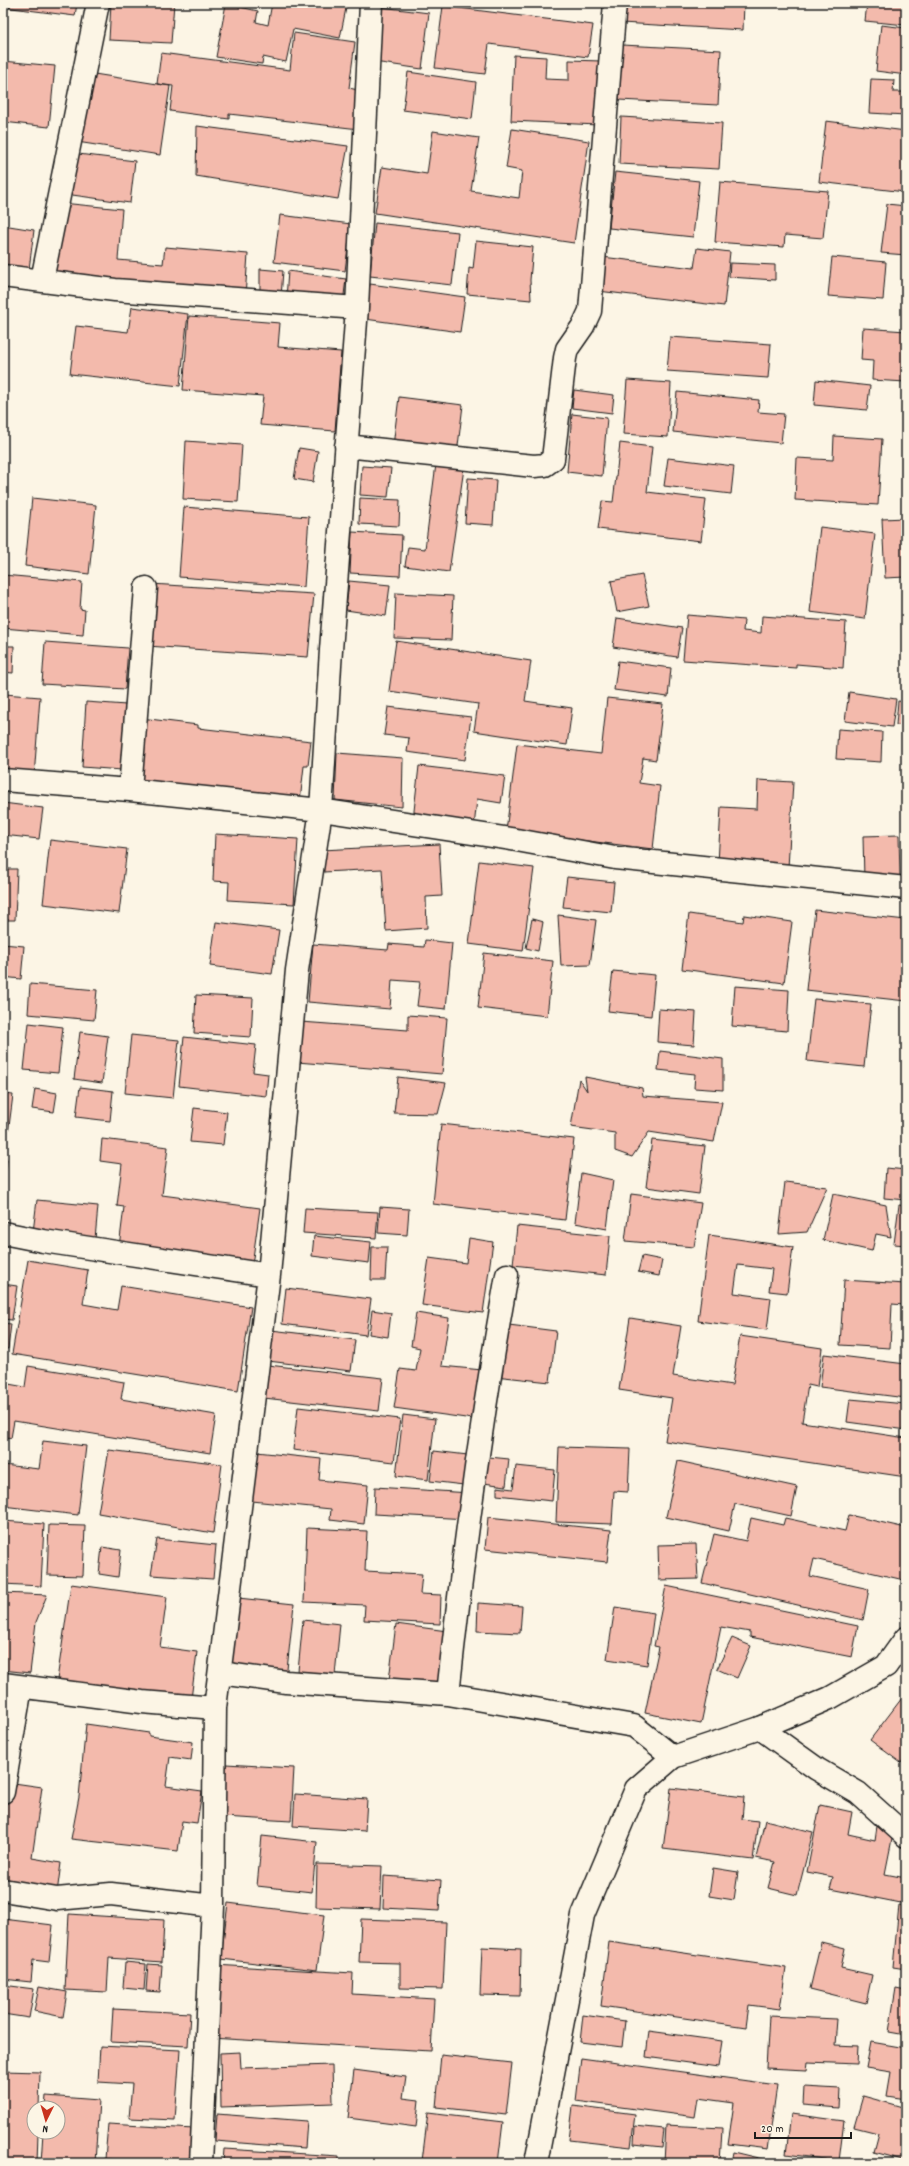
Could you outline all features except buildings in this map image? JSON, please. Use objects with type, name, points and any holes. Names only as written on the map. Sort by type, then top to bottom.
[{"type":"street","points":[[42,280],[98,3]]},
{"type":"street","points":[[201,2163],[213,1906],[215,1708],[269,1275],[297,970],[321,810],[330,650],[357,308],[371,3]]},
{"type":"street","points":[[346,446],[534,466],[545,465],[553,459],[567,349],[583,326],[590,311],[615,3]]},
{"type":"street","points":[[3,276],[115,290],[357,308]]},
{"type":"street","points":[[130,790],[146,588]]},
{"type":"street","points":[[3,780],[130,790],[321,810],[510,839],[615,858],[906,888]]},
{"type":"street","points":[[3,1233],[43,1241],[269,1275]]},
{"type":"street","points":[[448,1694],[459,1587],[481,1429],[507,1275]]},
{"type":"street","points":[[536,2163],[583,1915],[636,1789],[673,1757],[760,1728],[830,1698],[886,1666],[906,1638]]},
{"type":"street","points":[[220,1673],[286,1682],[448,1694],[634,1726],[673,1757]]},
{"type":"street","points":[[3,1792],[12,1685],[142,1702],[215,1708]]},
{"type":"street","points":[[760,1728],[818,1769],[858,1793],[906,1836]]},
{"type":"street","points":[[3,1890],[58,1899],[111,1894],[213,1906]]}]
